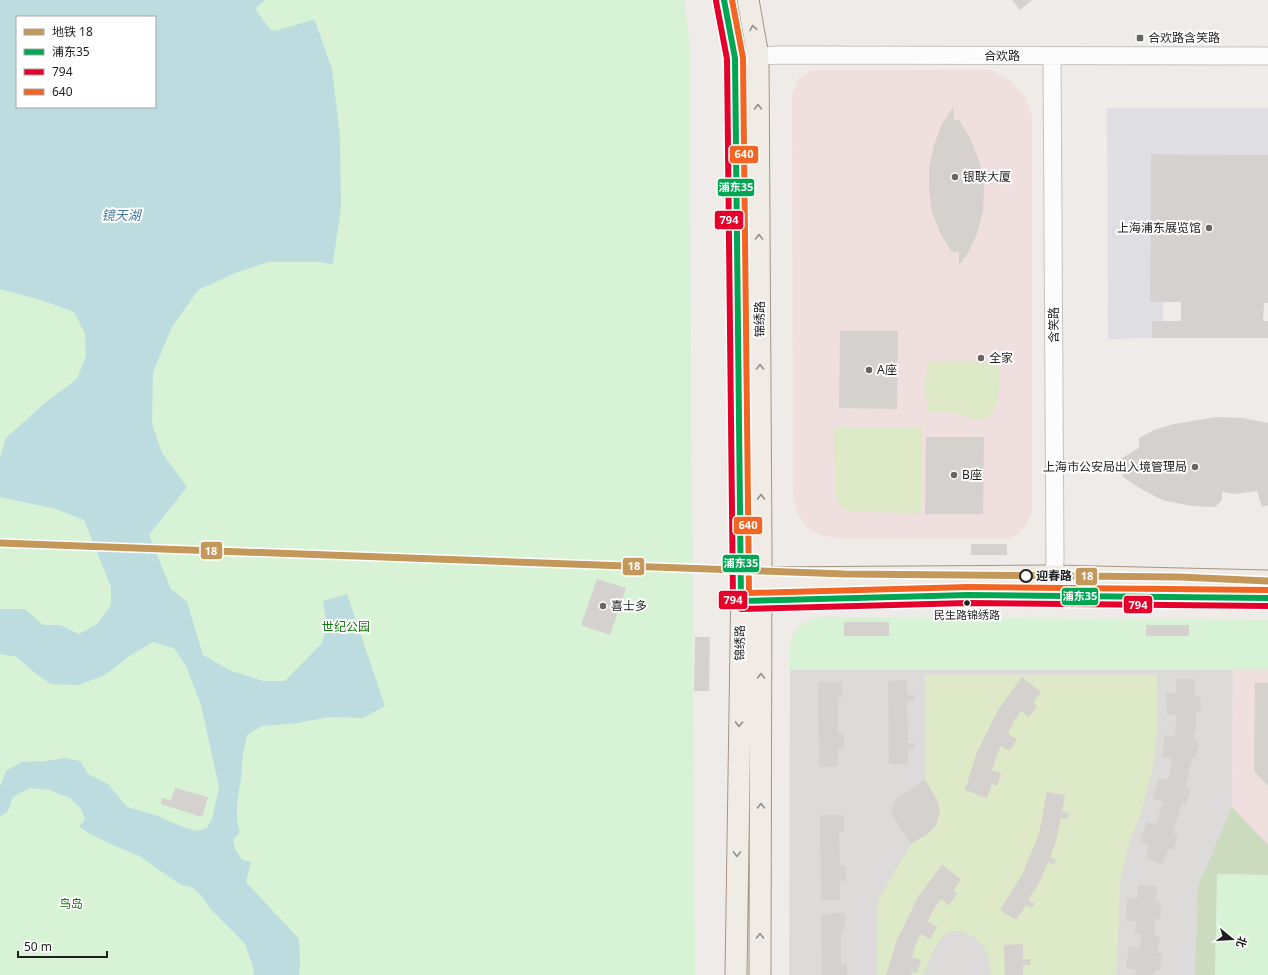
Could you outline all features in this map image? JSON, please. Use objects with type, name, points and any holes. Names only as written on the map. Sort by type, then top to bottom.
[{"type":"main road","name":"锦绣路","points":[[724,0],[736,58],[752,578]]},
{"type":"main road","name":"锦绣路","points":[[736,975],[752,578],[758,56],[748,0]]},
{"type":"main road","points":[[752,578],[1053,586],[1268,598]]},
{"type":"main road","points":[[751,601],[960,595],[1053,586],[1268,581]]},
{"type":"main road","name":"锦绣路","points":[[751,601],[760,975]]},
{"type":"street","name":"合欢路","points":[[736,58],[758,56],[1268,56]]},
{"type":"street","name":"含笑路","points":[[1052,56],[1053,586]]},
{"type":"shaded area","points":[[812,70],[991,70],[1009,80],[1024,95],[1032,117],[1032,512],[1026,525],[1017,535],[1007,539],[835,538],[820,535],[806,527],[797,512],[793,494],[792,95],[798,79]]},
{"type":"shaded area","points":[[1107,108],[1268,108],[1268,155],[1151,154],[1150,302],[1163,302],[1163,321],[1152,321],[1152,338],[1108,339]]},
{"type":"shaded area","points":[[1233,669],[1232,807],[1268,845],[1268,975],[789,975],[790,670]]},
{"type":"shaded area","points":[[1233,669],[1268,670],[1268,845],[1232,807]]},
{"type":"green space","name":"世纪公园","points":[[0,0],[684,0],[689,38],[695,975],[0,975]]},
{"type":"green space","points":[[929,361],[999,362],[998,400],[995,409],[990,416],[982,420],[968,418],[952,412],[930,413],[924,387]]},
{"type":"green space","points":[[834,427],[922,427],[921,513],[853,512],[841,506],[835,494]]},
{"type":"green space","points":[[819,617],[1268,620],[1268,670],[790,670],[792,636],[801,626]]},
{"type":"green space","points":[[925,675],[1157,675],[1158,722],[1153,768],[1142,809],[1128,847],[1120,882],[1116,975],[991,975],[986,951],[978,941],[967,933],[955,931],[943,936],[940,940],[934,949],[923,975],[878,975],[878,901],[911,844],[928,834],[936,825],[940,810],[937,800],[925,780]]},
{"type":"green space","points":[[1232,807],[1268,845],[1268,875],[1217,874],[1215,975],[1195,975],[1198,887]]},
{"type":"green space","points":[[1217,874],[1268,875],[1268,975],[1215,975]]},
{"type":"water","name":"镜天湖","points":[[0,0],[265,0],[256,8],[257,12],[271,30],[275,31],[312,20],[315,21],[332,69],[340,137],[341,207],[333,263],[268,262],[233,274],[198,290],[172,327],[153,372],[152,423],[162,453],[187,487],[149,535],[171,589],[187,602],[203,655],[229,670],[263,681],[285,681],[322,643],[327,625],[323,601],[347,594],[385,706],[363,718],[328,717],[298,723],[262,726],[247,735],[243,754],[237,804],[237,821],[240,832],[233,840],[235,849],[242,860],[251,862],[246,882],[299,939],[299,975],[253,975],[254,969],[245,944],[209,907],[202,896],[192,887],[181,885],[139,856],[92,835],[79,827],[85,819],[81,809],[70,798],[49,790],[30,788],[13,797],[8,811],[0,817],[0,786],[6,771],[21,762],[46,761],[65,758],[80,761],[88,774],[108,784],[127,807],[155,815],[183,827],[197,831],[207,828],[212,819],[219,787],[201,705],[186,666],[174,648],[153,642],[131,655],[105,675],[78,685],[51,684],[35,673],[17,657],[0,654],[0,609],[25,609],[43,625],[60,625],[79,634],[97,624],[111,605],[111,587],[84,520],[56,509],[0,497],[0,458],[6,438],[46,402],[77,379],[86,356],[85,334],[74,312],[44,301],[0,289]]},
{"type":"building","points":[[1012,0],[1032,0],[1020,10]]},
{"type":"building","name":"银联大厦","points":[[953,107],[954,120],[959,120],[969,136],[979,160],[984,187],[983,211],[977,234],[968,253],[959,266],[959,252],[952,252],[941,235],[932,212],[929,188],[929,167],[934,145],[942,124]]},
{"type":"building","name":"上海浦东展览馆","points":[[1151,154],[1268,155],[1268,303],[1264,303],[1263,321],[1268,321],[1268,338],[1152,338],[1152,321],[1181,321],[1181,302],[1150,302]]},
{"type":"building","name":"A座","points":[[840,331],[898,331],[897,409],[839,408]]},
{"type":"building","name":"上海市公安局出入境管理局","points":[[1216,417],[1243,418],[1268,423],[1268,505],[1262,507],[1257,491],[1234,494],[1222,492],[1222,500],[1215,507],[1192,506],[1162,500],[1123,477],[1122,458],[1139,448],[1139,438],[1154,430],[1174,424]]},
{"type":"building","name":"B座","points":[[926,437],[984,437],[983,514],[925,514]]},
{"type":"building","points":[[971,544],[1007,544],[1007,555],[971,555]]},
{"type":"building","name":"喜士多","points":[[597,579],[626,588],[610,635],[581,625]]},
{"type":"building","points":[[844,622],[889,622],[889,636],[844,636]]},
{"type":"building","points":[[1146,625],[1189,625],[1189,636],[1146,636]]},
{"type":"building","points":[[695,637],[710,637],[709,691],[694,691]]},
{"type":"building","points":[[1022,677],[1041,692],[1033,703],[1037,706],[1029,717],[1021,711],[1014,721],[1008,734],[1017,739],[1010,751],[1001,746],[992,770],[1001,773],[997,786],[992,784],[987,798],[965,790],[977,752],[998,710]]},
{"type":"building","points":[[1176,679],[1195,679],[1195,696],[1200,696],[1201,712],[1196,712],[1194,741],[1199,742],[1196,758],[1192,758],[1186,787],[1191,788],[1187,804],[1182,803],[1173,833],[1178,835],[1173,850],[1168,849],[1163,864],[1145,858],[1149,845],[1140,842],[1147,821],[1156,824],[1163,801],[1153,799],[1159,778],[1168,780],[1171,767],[1172,758],[1162,757],[1165,735],[1175,736],[1176,715],[1167,715],[1166,693],[1176,693]]},
{"type":"building","points":[[907,680],[907,695],[914,695],[914,701],[907,701],[908,743],[915,743],[915,749],[908,749],[908,764],[889,764],[888,681]]},
{"type":"building","points":[[818,682],[842,682],[842,698],[838,698],[838,733],[844,733],[844,748],[838,748],[838,766],[819,767]]},
{"type":"building","points":[[1255,683],[1268,683],[1268,786],[1254,771]]},
{"type":"building","points":[[925,780],[937,800],[940,810],[936,825],[928,834],[911,844],[894,818],[892,812],[893,804],[897,798]]},
{"type":"building","points":[[175,788],[208,797],[202,817],[161,804],[162,798],[171,800]]},
{"type":"building","points":[[1047,792],[1065,795],[1062,812],[1069,813],[1068,819],[1061,818],[1056,841],[1050,857],[1056,860],[1054,865],[1048,862],[1038,885],[1028,900],[1035,904],[1031,908],[1026,905],[1016,920],[1000,910],[1022,875],[1039,834]]},
{"type":"building","points":[[820,815],[844,815],[844,831],[839,831],[840,866],[846,866],[846,881],[840,881],[840,900],[821,900]]},
{"type":"building","points":[[942,865],[961,879],[953,891],[957,894],[949,905],[941,899],[934,909],[928,921],[937,927],[930,939],[921,934],[915,946],[912,957],[921,960],[917,973],[912,972],[911,975],[886,975],[897,940],[918,897]]},
{"type":"building","points":[[1138,885],[1157,886],[1156,902],[1161,903],[1160,919],[1155,919],[1155,936],[1160,937],[1157,953],[1162,954],[1160,970],[1155,970],[1154,975],[1135,975],[1136,970],[1126,968],[1129,946],[1139,948],[1142,934],[1135,934],[1136,921],[1126,921],[1127,898],[1137,899]]},
{"type":"building","points":[[845,913],[845,930],[841,930],[841,965],[847,964],[847,975],[822,975],[821,914]]},
{"type":"building","points":[[1023,944],[1023,959],[1030,959],[1030,965],[1023,965],[1023,975],[1005,975],[1004,945]]},
{"type":"metro line","name":"18","points":[[0,543],[845,574],[1180,577],[1268,581]]},
{"type":"transit line","name":"浦东35","points":[[724,0],[735,58],[741,601],[968,595],[1268,598]]},
{"type":"transit line","name":"640","points":[[732,0],[743,58],[749,593],[968,587],[1268,590]]},
{"type":"transit line","name":"794","points":[[716,1],[727,59],[733,601],[735,606],[741,609],[968,603],[1268,606]]},
{"type":"place","name":"合欢路含笑路","points":[[1140,38]]},
{"type":"place","name":"银联大厦","points":[[955,177]]},
{"type":"place","name":"上海浦东展览馆","points":[[1209,228]]},
{"type":"place","name":"全家","points":[[981,358]]},
{"type":"place","name":"A座","points":[[869,370]]},
{"type":"place","name":"上海市公安局出入境管理局","points":[[1195,467]]},
{"type":"place","name":"B座","points":[[954,475]]},
{"type":"place","name":"迎春路","points":[[1026,576]]},
{"type":"place","name":"民生路锦绣路","points":[[967,603]]},
{"type":"place","name":"喜士多","points":[[603,606]]},
{"type":"park label","name":"鸟岛","points":[[71,904]]}]
